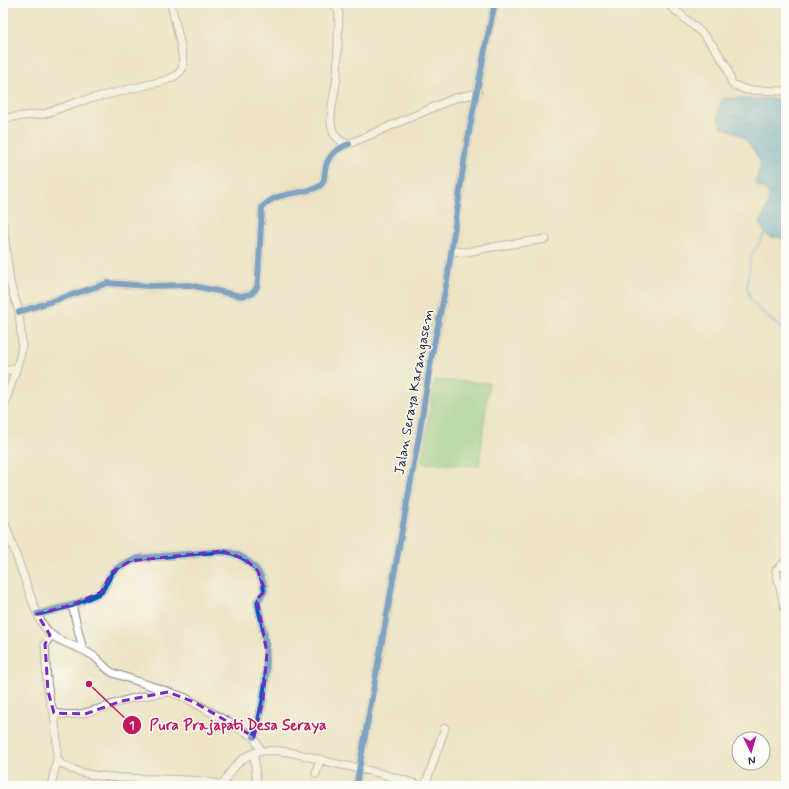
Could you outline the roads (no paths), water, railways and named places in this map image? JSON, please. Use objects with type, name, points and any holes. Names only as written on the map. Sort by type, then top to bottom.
[{"type":"street","points":[[3,118],[44,114],[77,102],[167,80],[176,76],[183,65],[171,3]]},
{"type":"street","points":[[331,3],[337,8],[339,13],[337,78],[330,115],[331,123],[337,138],[342,142],[349,144]]},
{"type":"street","name":"Jalan Seraya Karangasem","points":[[356,786],[451,251],[466,148],[495,3]]},
{"type":"street","points":[[667,3],[702,33],[715,48],[727,67],[732,84],[746,90],[786,91]]},
{"type":"street","points":[[20,312],[108,284],[189,286],[241,296],[252,294],[257,286],[262,208],[265,204],[279,197],[320,186],[324,182],[325,167],[336,150],[450,100],[478,93]]},
{"type":"street","points":[[3,224],[8,276],[20,312],[21,351],[3,408]]},
{"type":"street","points":[[451,251],[467,252],[546,239]]},
{"type":"street","points":[[3,372],[15,369]]},
{"type":"street","points":[[3,518],[7,541],[42,625],[51,636],[83,650],[96,659],[106,669],[194,702],[254,737],[261,751]]},
{"type":"street","points":[[37,614],[72,605],[101,592],[112,572],[121,565],[138,558],[222,551],[232,553],[250,563],[258,571],[265,591],[258,602],[264,625],[267,654],[262,699],[254,737]]},
{"type":"street","points":[[784,562],[776,570],[786,615]]},
{"type":"street","points":[[72,605],[83,650]]},
{"type":"street","points":[[51,636],[45,644],[48,691],[54,713],[57,738],[57,760],[51,786]]},
{"type":"street","points":[[54,713],[65,715],[85,714],[122,701],[168,692]]},
{"type":"street","points":[[425,786],[445,728]]},
{"type":"street","points":[[57,760],[70,775],[89,781],[146,786],[197,781],[223,786],[228,774],[237,764],[261,751],[282,751],[360,768],[405,783],[420,786]]},
{"type":"street","points":[[254,754],[257,786]]},
{"type":"street","points":[[316,774],[320,759]]},
{"type":"water","points":[[723,98],[786,99],[786,240],[776,237],[770,238],[759,224],[768,201],[768,192],[755,184],[761,164],[746,140],[741,136],[721,127],[718,119],[718,112]]},
{"type":"waterway","points":[[766,232],[751,256],[747,286],[750,298],[758,308],[786,333]]},
{"type":"place","name":"Pura Prajapati Desa Seraya","points":[[89,684]]}]
